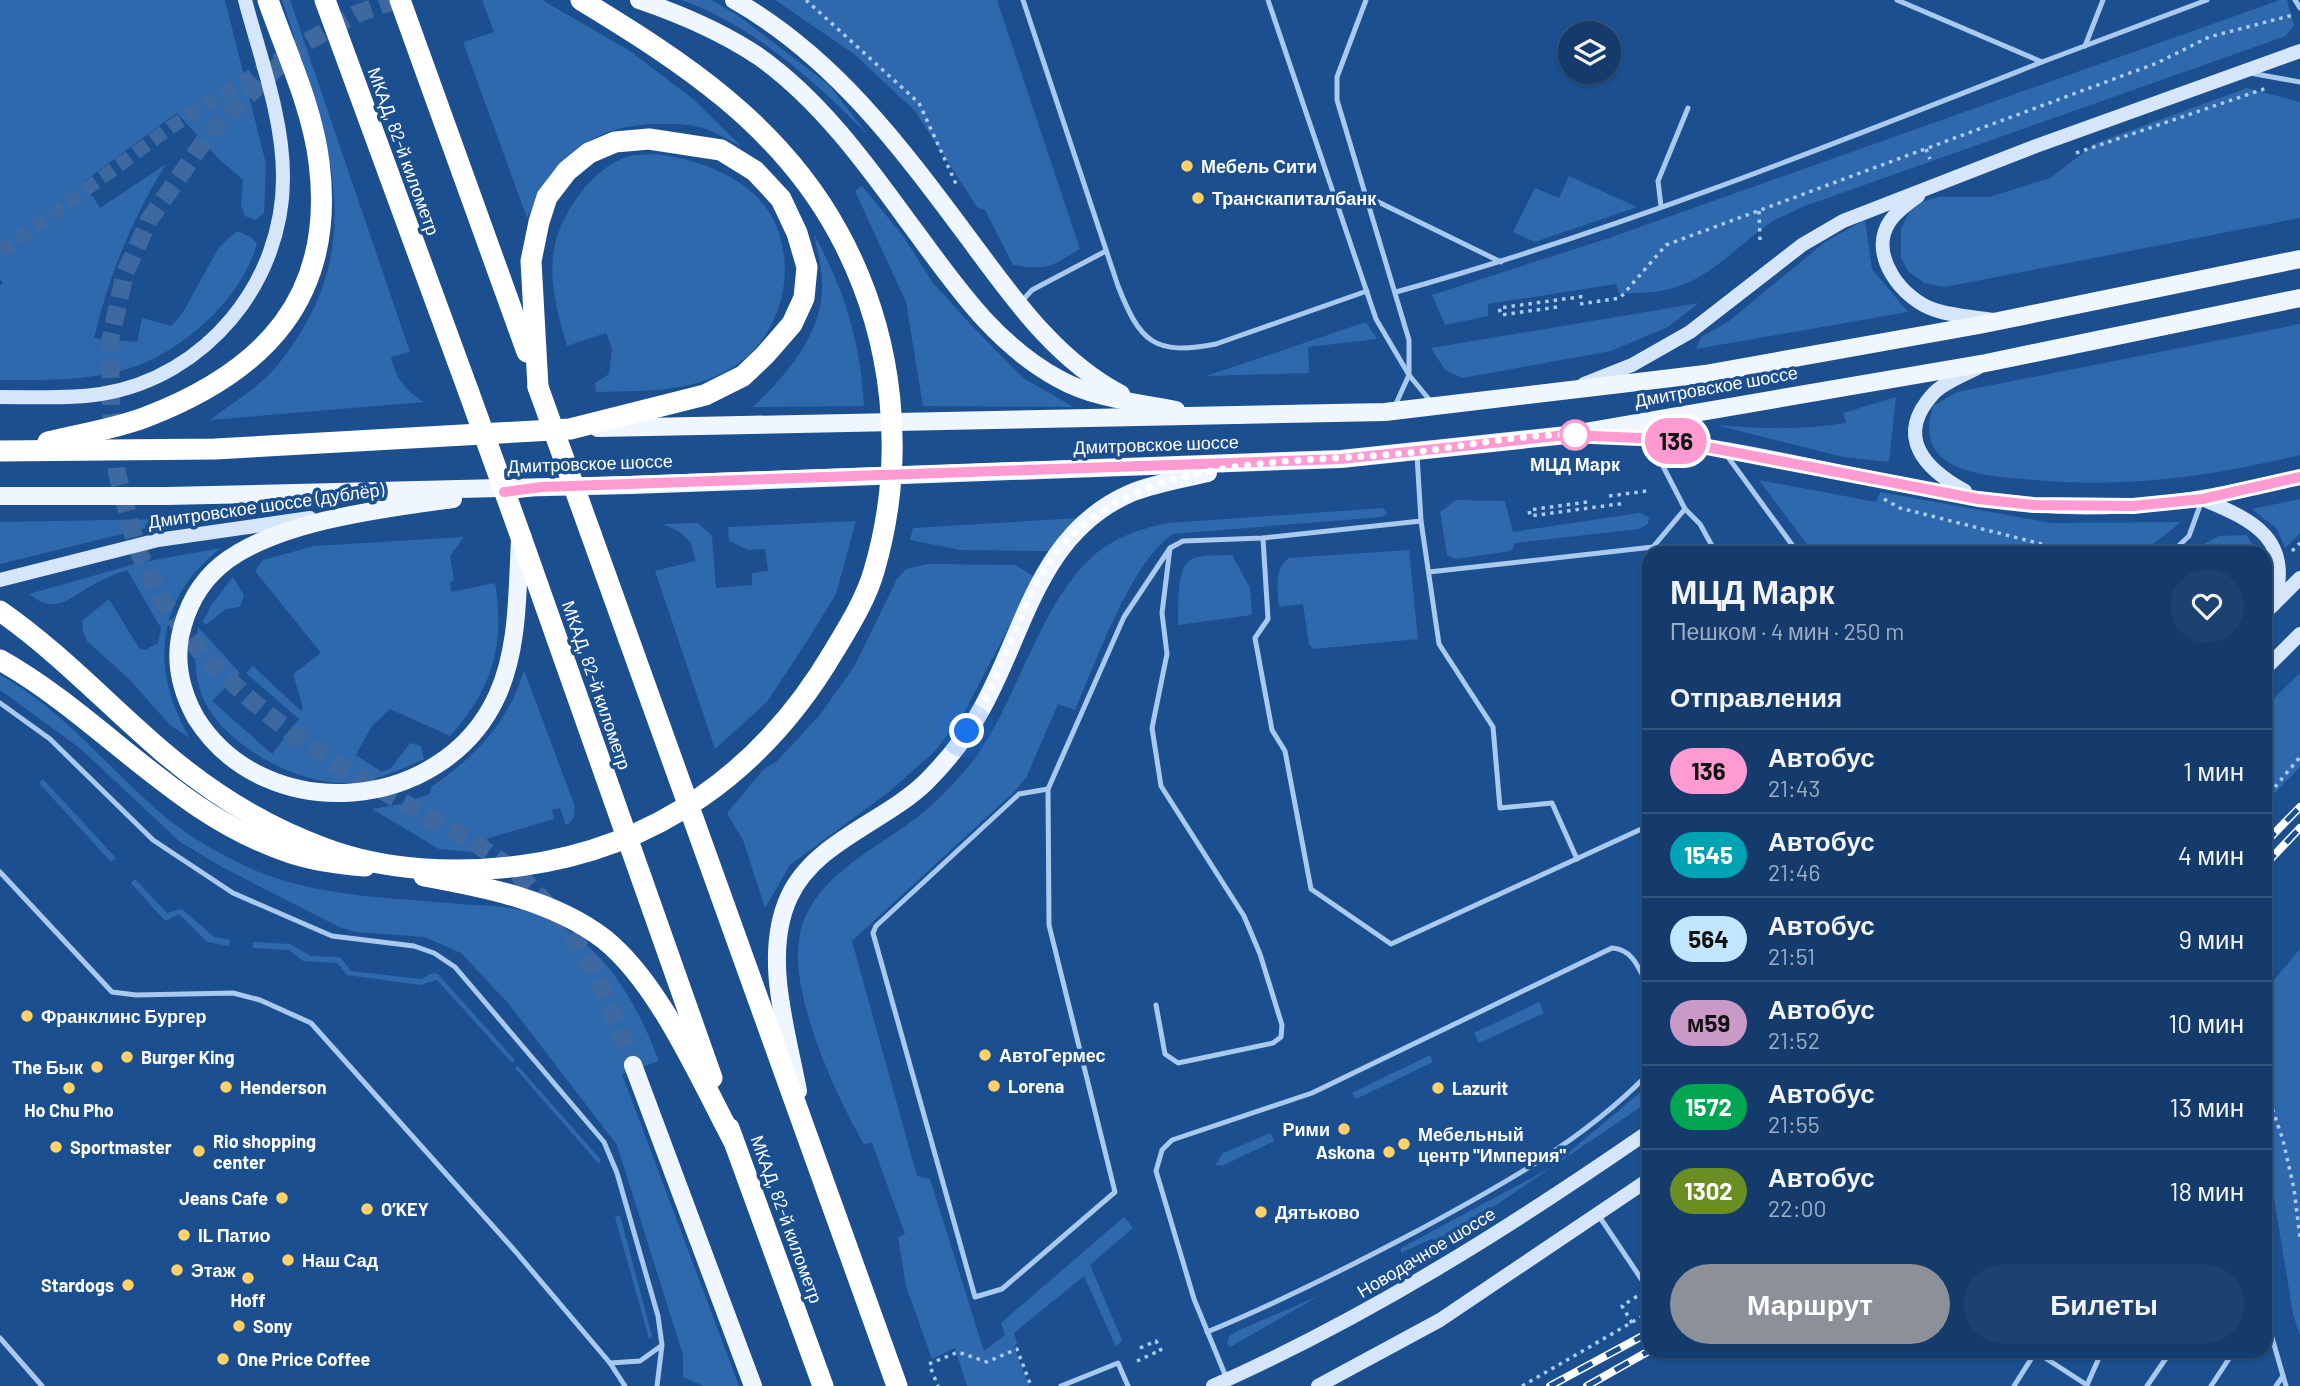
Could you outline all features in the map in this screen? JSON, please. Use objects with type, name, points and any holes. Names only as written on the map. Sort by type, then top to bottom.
[{"type":"highway","points":[[6,451],[144,418],[208,389],[254,356],[284,323],[310,278],[321,227],[319,162],[309,113],[268,0]]},
{"type":"highway","name":"МКАД, 82-й километр","points":[[325,0],[521,537],[733,1140],[823,1386]]},
{"type":"highway","points":[[400,0],[513,307],[590,534],[896,1384]]},
{"type":"highway","points":[[0,611],[33,634],[162,751],[243,809],[324,849],[422,869],[468,871],[533,864],[583,854],[616,843],[646,830],[708,793],[772,738],[816,682],[850,624],[873,575],[887,518],[894,457],[891,394],[879,334],[861,280],[838,232],[807,183],[779,149],[693,70],[581,0]]},
{"type":"highway","points":[[538,387],[531,261],[539,222],[547,197],[567,171],[589,153],[615,142],[649,139],[681,141],[721,150],[755,171],[781,199],[797,233],[807,267],[804,298],[792,324],[765,355],[743,376],[705,394],[570,429]]},
{"type":"highway","name":"Дмитровское шоссе","points":[[6,451],[215,449],[570,429]]},
{"type":"highway","points":[[0,660],[73,707],[173,791],[245,835],[293,854],[318,860],[458,882],[516,896],[565,916],[604,940],[632,969],[666,1016],[733,1140]]},
{"type":"main road","points":[[0,397],[103,394],[152,378],[208,344],[247,301],[261,275],[278,228],[283,175],[281,142],[245,0]]},
{"type":"main road","points":[[639,0],[709,29],[757,56],[803,93],[894,201],[973,309],[998,335],[1062,381],[1104,396],[1214,417]]},
{"type":"main road","points":[[734,0],[782,29],[834,74],[912,162],[1018,304],[1076,365],[1139,404]]},
{"type":"main road","points":[[1560,394],[1632,365],[1690,332],[1802,245],[1843,222],[1935,184],[2300,51]]},
{"type":"main road","points":[[1935,184],[1906,204],[1889,223],[1883,241],[1888,265],[1898,286],[1935,310],[1999,320]]},
{"type":"main road","name":"Дмитровское шоссе","points":[[570,429],[1391,412],[1560,394],[1705,374],[1999,320],[2300,259]]},
{"type":"main road","name":"Дмитровское шоссе","points":[[0,496],[167,496],[541,487],[1260,463],[1417,452],[1567,435],[1986,363],[2300,300]]},
{"type":"main road","points":[[1978,499],[1928,466],[1918,452],[1915,435],[1918,415],[1934,393],[1986,363]]},
{"type":"main road","points":[[1567,435],[1647,437],[1978,499],[2073,507],[2202,499],[2300,477]]},
{"type":"main road","points":[[810,1149],[777,966],[780,928],[795,889],[805,873],[826,855],[894,809],[925,783],[953,752],[981,710],[1034,590],[1058,551],[1093,518],[1129,494],[1162,483],[1260,463]]},
{"type":"main road","name":"Дмитровское шоссе (дублёр)","points":[[0,580],[158,540],[541,487]]},
{"type":"main road","points":[[2202,499],[2254,524],[2271,541],[2280,560],[2281,580],[2272,602]]},
{"type":"main road","points":[[375,510],[269,538],[244,550],[222,564],[206,580],[194,595],[184,617],[178,664],[192,710],[217,745],[251,773],[272,782],[314,793],[359,793],[410,779],[432,769],[461,746],[482,722],[497,696],[512,647],[521,537]]},
{"type":"main road","points":[[2272,606],[2300,578]]},
{"type":"main road","points":[[2272,662],[2300,634]]},
{"type":"main road","points":[[633,1065],[753,1386]]},
{"type":"main road","name":"Новодачное шоссе","points":[[1213,1386],[1413,1286],[1547,1202],[1642,1136]]},
{"type":"main road","points":[[1318,1386],[1440,1320],[1642,1184]]},
{"type":"lane","points":[[1023,0],[1106,251],[1132,320],[1143,335],[1170,347],[1191,349],[1216,344],[1367,291]]},
{"type":"lane","points":[[1268,0],[1376,319],[1409,375],[1436,407]]},
{"type":"lane","points":[[1366,0],[1337,77],[1337,100],[1409,340],[1409,375],[1391,412]]},
{"type":"lane","points":[[1897,0],[2042,62]]},
{"type":"lane","points":[[2085,46],[2103,0]]},
{"type":"lane","points":[[1395,292],[1502,262],[1778,165],[2207,0]]},
{"type":"lane","points":[[2295,0],[2300,10]]},
{"type":"lane","points":[[2240,71],[2300,82]]},
{"type":"lane","points":[[1661,206],[1658,181],[1688,108]]},
{"type":"lane","points":[[1366,195],[1502,262]]},
{"type":"lane","points":[[1018,304],[1032,290],[1071,267],[1106,251]]},
{"type":"lane","points":[[1647,437],[1685,509],[1700,524],[1712,546]]},
{"type":"lane","points":[[1724,450],[1737,474],[1793,546]]},
{"type":"lane","points":[[1417,452],[1421,521],[1439,643],[1493,727],[1500,808],[1552,803],[1577,859]]},
{"type":"lane","points":[[2178,546],[2189,536],[2202,499]]},
{"type":"lane","points":[[1654,546],[1685,509]]},
{"type":"lane","points":[[1048,789],[1019,794],[876,926],[873,933],[975,1297],[1002,1289],[1115,1192],[1049,925],[1048,789],[1124,617],[1170,548],[1183,541],[1263,538],[1421,521]]},
{"type":"lane","points":[[1263,538],[1268,619],[1255,638],[1272,730],[1285,751],[1311,889],[1391,944],[1642,829]]},
{"type":"lane","points":[[1156,1005],[1165,1054],[1171,1061],[1178,1063],[1273,1043],[1281,1037],[1282,1025],[1261,954],[1244,916],[1161,786],[1152,728],[1167,654],[1162,613],[1170,548]]},
{"type":"lane","points":[[1429,572],[1642,548]]},
{"type":"lane","points":[[0,703],[50,739],[153,840],[233,893],[332,936],[414,946],[434,953],[455,967],[604,1142],[617,1172],[658,1316],[662,1345],[657,1386]]},
{"type":"lane","points":[[0,872],[112,992],[136,995],[233,993],[260,1000],[312,1023],[443,1168],[610,1363],[625,1386]]},
{"type":"lane","points":[[1227,1380],[1207,1332],[1156,1171],[1162,1150],[1172,1140],[1312,1093],[1612,948],[1622,948],[1630,954],[1642,975]]},
{"type":"lane","points":[[1207,1332],[1282,1302],[1502,1185],[1587,1128],[1642,1079]]},
{"type":"lane","points":[[1598,1215],[1642,1280]]},
{"type":"lane","points":[[2272,1336],[2286,1386]]},
{"type":"lane","points":[[0,1338],[42,1386]]},
{"type":"lane","points":[[610,1363],[640,1361],[662,1345]]},
{"type":"lane","points":[[2014,1386],[2032,1358]]},
{"type":"lane","points":[[2046,1358],[2087,1385],[2096,1358]]},
{"type":"lane","points":[[2147,1386],[2166,1358]]},
{"type":"lane","points":[[2211,1386],[2229,1358]]},
{"type":"lane","points":[[1062,1386],[1118,1363],[1128,1386]]},
{"type":"lane","points":[[2276,1386],[2283,1376]]},
{"type":"path","points":[[806,0],[919,103],[957,186]]},
{"type":"path","points":[[1580,304],[1620,298],[1666,245],[2157,63],[2209,37],[2300,10]]},
{"type":"path","points":[[2076,153],[2291,80]]},
{"type":"path","points":[[1927,149],[1930,159]]},
{"type":"path","points":[[1759,211],[1760,240]]},
{"type":"path","points":[[1558,307],[1501,315],[1499,308],[1586,296]]},
{"type":"path","points":[[1609,496],[1647,491]]},
{"type":"path","points":[[1882,498],[1900,508],[2049,546]]},
{"type":"path","points":[[1587,502],[1529,510],[1530,516],[1626,503]]},
{"type":"path","points":[[2272,790],[2300,757]]},
{"type":"path","points":[[2272,1109],[2283,1140],[2294,1189],[2300,1238]]},
{"type":"path","points":[[1632,1323],[1622,1306],[1642,1293]]},
{"type":"path","points":[[1522,1386],[1642,1317]]},
{"type":"path","points":[[1137,1361],[1162,1352],[1156,1341],[1140,1348]]},
{"type":"path","points":[[938,1386],[930,1367],[958,1352],[987,1362],[1017,1349],[1031,1386]]},
{"type":"shaded area","points":[[0,0],[225,0],[266,164],[264,213],[256,220],[245,216],[241,205],[243,180],[221,161],[177,113],[83,182],[100,208],[166,164],[123,248],[94,338],[137,342],[142,318],[171,326],[182,314],[219,247],[237,231],[251,237],[257,244],[249,266],[221,307],[183,341],[139,365],[88,377],[0,380],[0,285],[3,283],[0,279]]},
{"type":"shaded area","points":[[282,0],[290,0],[410,352],[391,357],[393,365],[402,383],[424,402],[210,420],[276,367],[307,321],[326,276],[334,231],[333,187],[326,142],[314,96]]},
{"type":"shaded area","points":[[482,0],[542,0],[630,51],[693,99],[742,147],[697,126],[654,124],[609,132],[576,150],[562,164],[538,197],[527,218],[463,42],[494,32]]},
{"type":"shaded area","points":[[682,0],[711,0],[736,14],[829,85],[868,135],[826,94],[759,40],[735,25]]},
{"type":"shaded area","points":[[775,0],[997,0],[1080,249],[1048,266],[1013,265],[985,210],[977,207],[915,111],[854,54]]},
{"type":"shaded area","points":[[2280,0],[2287,0],[2294,25],[2286,36],[1802,207],[1767,225],[1714,267],[1684,285],[1645,293],[1619,293],[1616,284],[1488,304],[1488,316],[1445,325],[1432,295],[1609,238]]},
{"type":"shaded area","points":[[2247,88],[2300,102],[2300,218],[1945,287],[1924,283],[1908,271],[1901,258],[1901,229],[1909,212],[1919,203],[1939,197],[1989,197],[2050,178],[2096,143]]},
{"type":"shaded area","points":[[657,154],[689,160],[721,172],[750,190],[761,202],[771,215],[780,236],[784,257],[781,300],[773,321],[748,356],[715,377],[682,387],[596,392],[595,383],[609,374],[612,348],[606,333],[567,346],[553,283],[555,244],[565,217],[593,179],[617,161],[633,155]]},
{"type":"shaded area","points":[[1569,176],[1637,207],[1535,242],[1513,232],[1535,188],[1559,198]]},
{"type":"shaded area","points":[[862,186],[903,236],[933,283],[974,328],[1023,378],[1074,407],[923,406],[906,302],[855,191]]},
{"type":"shaded area","points":[[1865,220],[1872,269],[1908,312],[1696,349],[1701,337],[1728,322],[1825,242]]},
{"type":"shaded area","points":[[814,234],[834,276],[849,317],[859,359],[864,406],[753,407],[801,351],[817,318],[822,282]]},
{"type":"shaded area","points":[[1699,303],[1668,327],[1611,351],[1462,378],[1445,370],[1431,348]]},
{"type":"shaded area","points":[[1366,322],[1377,339],[1308,347],[1309,373],[1206,376]]},
{"type":"shaded area","points":[[2300,324],[2300,455],[2230,470],[2163,479],[2060,482],[1969,471],[1953,465],[1941,456],[1932,444],[1929,427],[1933,406],[1957,392]]},
{"type":"shaded area","points":[[1896,397],[1889,462],[1843,457],[1716,425],[1781,428],[1846,423],[1843,413]]},
{"type":"shaded area","points":[[1759,480],[1876,502],[1880,492],[2052,523],[2181,522],[2151,546],[1808,546]]},
{"type":"shaded area","points":[[2300,499],[2300,533],[2285,548],[2277,529],[2252,509]]},
{"type":"shaded area","points":[[1456,500],[1505,501],[1513,532],[1639,513],[1649,517],[1648,524],[1639,529],[1515,543],[1511,551],[1456,559],[1447,555],[1440,512]]},
{"type":"shaded area","points":[[1383,508],[1387,514],[1382,517],[1173,534],[1158,547],[1129,589],[1075,710],[1058,704],[1026,778],[852,941],[917,1176],[930,1179],[984,1351],[1005,1335],[1001,1323],[1124,1217],[1133,1228],[1090,1265],[1122,1340],[1116,1347],[1084,1276],[1014,1333],[1017,1343],[1014,1347],[1029,1386],[967,1386],[955,1348],[932,1359],[906,1286],[898,1237],[905,1234],[872,1143],[864,1144],[841,1100],[818,1045],[801,988],[798,963],[799,940],[805,919],[815,900],[844,869],[923,812],[944,794],[969,766],[987,740],[1050,613],[1068,584],[1089,560],[1113,542],[1140,530],[1168,523]]},
{"type":"shaded area","points":[[1080,518],[1048,551],[960,550],[910,540],[913,528]]},
{"type":"shaded area","points":[[164,519],[163,524],[0,564],[0,522]]},
{"type":"shaded area","points":[[856,521],[836,594],[809,638],[767,702],[715,749],[655,571],[695,561],[694,553],[686,537],[662,524],[698,523],[712,536],[716,588],[752,585],[752,573],[768,571],[765,549],[748,550],[729,541],[728,527]]},
{"type":"shaded area","points":[[2246,535],[2254,546],[2200,546],[2219,536]]},
{"type":"shaded area","points":[[464,537],[450,556],[454,580],[450,582],[451,592],[495,583],[498,626],[492,665],[486,683],[477,701],[450,736],[390,709],[371,727],[356,755],[382,772],[391,768],[410,743],[421,746],[424,759],[392,773],[359,782],[317,780],[273,764],[234,738],[219,723],[202,697],[199,687],[196,667],[198,627],[240,673],[212,701],[272,754],[299,719],[246,673],[253,666],[301,711],[303,708],[293,674],[321,653],[255,571],[263,560],[314,546]]},
{"type":"shaded area","points":[[221,548],[199,568],[183,589],[172,612],[166,636],[168,686],[190,738],[170,725],[127,677],[87,641],[83,632],[82,621],[109,599],[139,648],[145,650],[158,643],[161,628],[127,570],[55,604],[47,604],[29,594],[138,563]]},
{"type":"shaded area","points":[[1409,550],[1418,639],[1314,649],[1309,645],[1303,604],[1279,607],[1279,574],[1289,558]]},
{"type":"shaded area","points":[[1232,555],[1250,588],[1252,615],[1178,625],[1180,579],[1187,563],[1201,556]]},
{"type":"shaded area","points":[[928,564],[1015,565],[1035,577],[965,711],[934,752],[890,791],[790,865],[765,908],[743,840],[727,813],[764,769],[776,762],[819,716],[854,667],[897,579],[906,569]]},
{"type":"shaded area","points":[[233,577],[244,595],[240,607],[226,609],[207,624],[202,623],[212,604]]},
{"type":"shaded area","points":[[524,670],[574,804],[574,816],[569,823],[566,825],[560,808],[552,810],[554,819],[489,838],[472,852],[439,849],[372,809],[402,804],[430,794],[431,787],[476,751],[500,722],[510,706]]},
{"type":"shaded area","points":[[2300,673],[2300,767],[2272,796],[2272,700]]},
{"type":"shaded area","points":[[0,675],[47,707],[173,823],[197,840],[241,864],[293,883],[348,894],[524,910],[557,924],[578,937],[596,954],[612,972],[639,1015],[659,1061],[622,1074],[739,1386],[704,1386],[683,1377],[683,1355],[617,1145],[508,1003],[461,953],[424,937],[356,932],[339,927],[222,867],[180,842],[81,749],[0,690]]},
{"type":"shaded area","points":[[43,779],[116,858],[111,862],[39,783]]},
{"type":"shaded area","points":[[135,879],[167,913],[182,909],[214,937],[230,940],[229,946],[207,942],[179,914],[165,921],[131,883]]},
{"type":"shaded area","points":[[253,942],[290,944],[311,956],[340,957],[351,971],[421,979],[433,973],[438,974],[515,1060],[512,1063],[437,980],[420,985],[347,975],[337,963],[303,961],[289,950],[253,948]]},
{"type":"shaded area","points":[[2300,949],[2300,1336],[2293,1314],[2272,1186],[2272,982]]},
{"type":"shaded area","points":[[1539,1002],[1544,1013],[1479,1043],[1474,1033]]},
{"type":"shaded area","points":[[1430,1055],[1433,1062],[1356,1099],[1352,1093]]},
{"type":"shaded area","points":[[518,1066],[601,1160],[599,1164],[515,1068]]},
{"type":"shaded area","points":[[1642,1091],[1642,1106],[1443,1241],[1431,1239],[1401,1253],[1401,1248],[1550,1168]]},
{"type":"shaded area","points":[[1271,1133],[1274,1141],[1222,1166],[1215,1165],[1223,1153]]},
{"type":"shaded area","points":[[620,1215],[652,1336],[649,1339],[615,1217]]},
{"type":"shaded area","points":[[1319,1296],[1230,1347],[1227,1343],[1230,1335],[1239,1330]]},
{"type":"tunnel","points":[[397,0],[356,14],[298,47],[209,134],[149,220],[125,273],[110,341],[111,411],[117,473],[137,549],[164,604],[202,654],[252,701],[294,735],[346,770],[476,844],[514,870],[563,921],[595,971],[633,1065]]},
{"type":"tunnel","points":[[0,252],[171,127],[298,47]]},
{"type":"railway","points":[[2272,836],[2300,807]]},
{"type":"railway","points":[[2272,858],[2300,828]]},
{"type":"railway","points":[[1550,1386],[1642,1336]]},
{"type":"railway","points":[[1587,1386],[1642,1355]]},
{"type":"bus line","name":"136","points":[[504,492],[541,487],[1341,459],[1567,435],[1665,439],[1978,499],[2034,505],[2133,506],[2202,499],[2300,477]]},
{"type":"place","name":"Мебель Сити","points":[[1187,166]]},
{"type":"place","name":"Транскапиталбанк","points":[[1198,198]]},
{"type":"place","name":"МЦД Марк","points":[[1575,435]]},
{"type":"place","name":"Франклинс Бургер","points":[[27,1016]]},
{"type":"place","name":"АвтоГермес","points":[[985,1055]]},
{"type":"place","name":"Burger King","points":[[127,1057]]},
{"type":"place","name":"The Бык","points":[[97,1067]]},
{"type":"place","name":"Lorena","points":[[994,1086]]},
{"type":"place","name":"Henderson","points":[[226,1087]]},
{"type":"place","name":"Ho Chu Pho","points":[[69,1088]]},
{"type":"place","name":"Lazurit","points":[[1438,1088]]},
{"type":"place","name":"Рими","points":[[1344,1129]]},
{"type":"place","name":"Мебельный центр \"Империя\"","points":[[1404,1144]]},
{"type":"place","name":"Sportmaster","points":[[56,1147]]},
{"type":"place","name":"Rio shopping center","points":[[199,1151]]},
{"type":"place","name":"Askona","points":[[1389,1152]]},
{"type":"place","name":"Jeans Cafe","points":[[282,1198]]},
{"type":"place","name":"O’KEY","points":[[367,1209]]},
{"type":"place","name":"Дятьково","points":[[1261,1212]]},
{"type":"place","name":"IL Патио","points":[[184,1235]]},
{"type":"place","name":"Наш Сад","points":[[288,1260]]},
{"type":"place","name":"Этаж","points":[[177,1270]]},
{"type":"place","name":"Hoff","points":[[248,1278]]},
{"type":"place","name":"Stardogs","points":[[128,1285]]},
{"type":"place","name":"Sony","points":[[239,1326]]},
{"type":"place","name":"One Price Coffee","points":[[223,1359]]},
{"type":"route","points":[[967,731],[981,710],[1034,590],[1058,551],[1093,518],[1129,494],[1162,483],[1260,463],[1341,459],[1575,435]]}]
